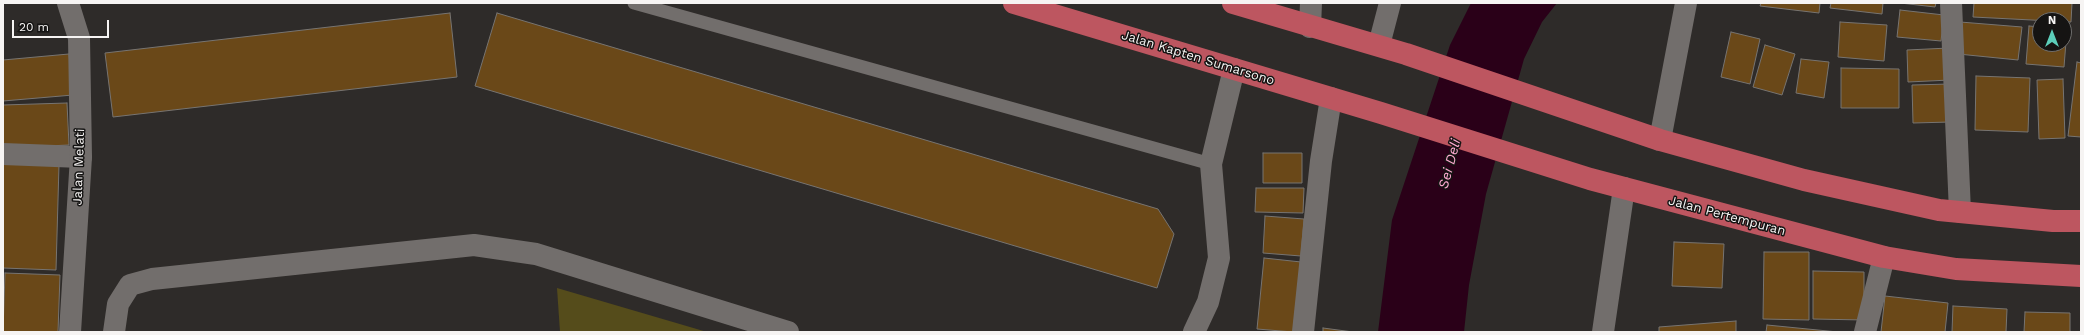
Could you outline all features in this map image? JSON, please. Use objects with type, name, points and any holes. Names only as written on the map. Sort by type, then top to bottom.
[{"type":"highway","name":"Jalan Kapten Sumarsono","points":[[1014,3],[1381,112]]},
{"type":"highway","points":[[1233,3],[1310,27],[1379,45],[1660,140],[1804,180],[1940,210],[2053,221],[2081,221]]},
{"type":"highway","name":"Jalan Pertempuran","points":[[1381,112],[1590,179],[1884,257],[1956,269],[2081,276]]},
{"type":"street","name":"Jalan Melati","points":[[68,3],[79,38],[81,157],[70,332]]},
{"type":"street","points":[[1310,27],[1311,3]]},
{"type":"street","points":[[1379,45],[1390,3]]},
{"type":"street","points":[[1660,140],[1686,3]]},
{"type":"street","points":[[1951,3],[1960,212]]},
{"type":"street","points":[[1194,332],[1208,302],[1219,258],[1211,164],[1234,69]]},
{"type":"street","points":[[1303,332],[1321,161],[1331,98]]},
{"type":"street","points":[[3,154],[81,157]]},
{"type":"street","points":[[1603,332],[1624,188]]},
{"type":"street","points":[[114,332],[118,304],[130,285],[152,279],[474,245],[536,254],[788,332]]},
{"type":"street","points":[[1865,332],[1884,257]]},
{"type":"lane","points":[[634,3],[1211,164]]},
{"type":"shaded area","points":[[557,288],[707,332],[560,332]]},
{"type":"water","name":"Sei Deli","points":[[1471,3],[1557,3],[1542,22],[1524,59],[1486,194],[1469,285],[1464,332],[1378,332],[1392,220],[1450,45]]},
{"type":"building","points":[[1761,3],[1820,3],[1819,13],[1760,6]]},
{"type":"building","points":[[1831,3],[1883,3],[1882,14],[1830,8]]},
{"type":"building","points":[[1900,3],[1936,3],[1935,7]]},
{"type":"building","points":[[1974,3],[2072,3],[2072,12],[2032,12],[2032,20],[1973,17]]},
{"type":"building","points":[[1900,10],[1944,15],[1941,41],[1897,37]]},
{"type":"building","points":[[450,13],[457,77],[113,117],[105,53]]},
{"type":"building","points":[[497,13],[1158,209],[1174,234],[1157,288],[475,86]]},
{"type":"building","points":[[1840,22],[1887,25],[1884,61],[1838,57]]},
{"type":"building","points":[[1960,22],[2022,27],[2018,60],[1958,54]]},
{"type":"building","points":[[2029,26],[2032,26],[2032,52],[2065,52],[2064,67],[2026,64]]},
{"type":"building","points":[[1731,32],[1760,39],[1750,84],[1721,77]]},
{"type":"building","points":[[1765,45],[1795,54],[1782,95],[1753,87]]},
{"type":"building","points":[[1949,48],[1950,80],[1908,82],[1907,50]]},
{"type":"building","points":[[69,54],[73,95],[3,101],[3,60]]},
{"type":"building","points":[[1801,59],[1829,62],[1824,98],[1796,93]]},
{"type":"building","points":[[2077,62],[2081,63],[2081,137],[2068,136]]},
{"type":"building","points":[[1841,68],[1899,69],[1899,108],[1841,108]]},
{"type":"building","points":[[1976,76],[2030,78],[2028,132],[1975,130]]},
{"type":"building","points":[[2063,79],[2065,138],[2039,139],[2037,80]]},
{"type":"building","points":[[1950,84],[1951,122],[1913,123],[1912,85]]},
{"type":"building","points":[[67,103],[69,145],[3,148],[3,105]]},
{"type":"building","points":[[1263,153],[1302,153],[1302,183],[1263,183]]},
{"type":"building","points":[[3,164],[59,165],[56,270],[3,268]]},
{"type":"building","points":[[1256,188],[1304,188],[1303,213],[1255,212]]},
{"type":"building","points":[[1265,216],[1304,219],[1301,256],[1263,253]]},
{"type":"building","points":[[1674,242],[1724,244],[1722,288],[1672,286]]},
{"type":"building","points":[[1764,252],[1809,252],[1809,320],[1763,319]]},
{"type":"building","points":[[1264,258],[1301,262],[1293,332],[1257,329]]},
{"type":"building","points":[[1813,271],[1864,272],[1864,320],[1813,319]]},
{"type":"building","points":[[5,273],[60,275],[58,332],[3,332]]},
{"type":"building","points":[[1885,296],[1948,303],[1945,332],[1881,332]]},
{"type":"building","points":[[1953,306],[2007,309],[2006,332],[1952,332]]},
{"type":"building","points":[[2025,312],[2070,313],[2070,332],[2024,332]]},
{"type":"building","points":[[1736,321],[1736,332],[1659,332],[1659,327]]},
{"type":"building","points":[[1767,325],[1838,332],[1766,332]]},
{"type":"building","points":[[1323,328],[1353,332],[1323,332]]}]
